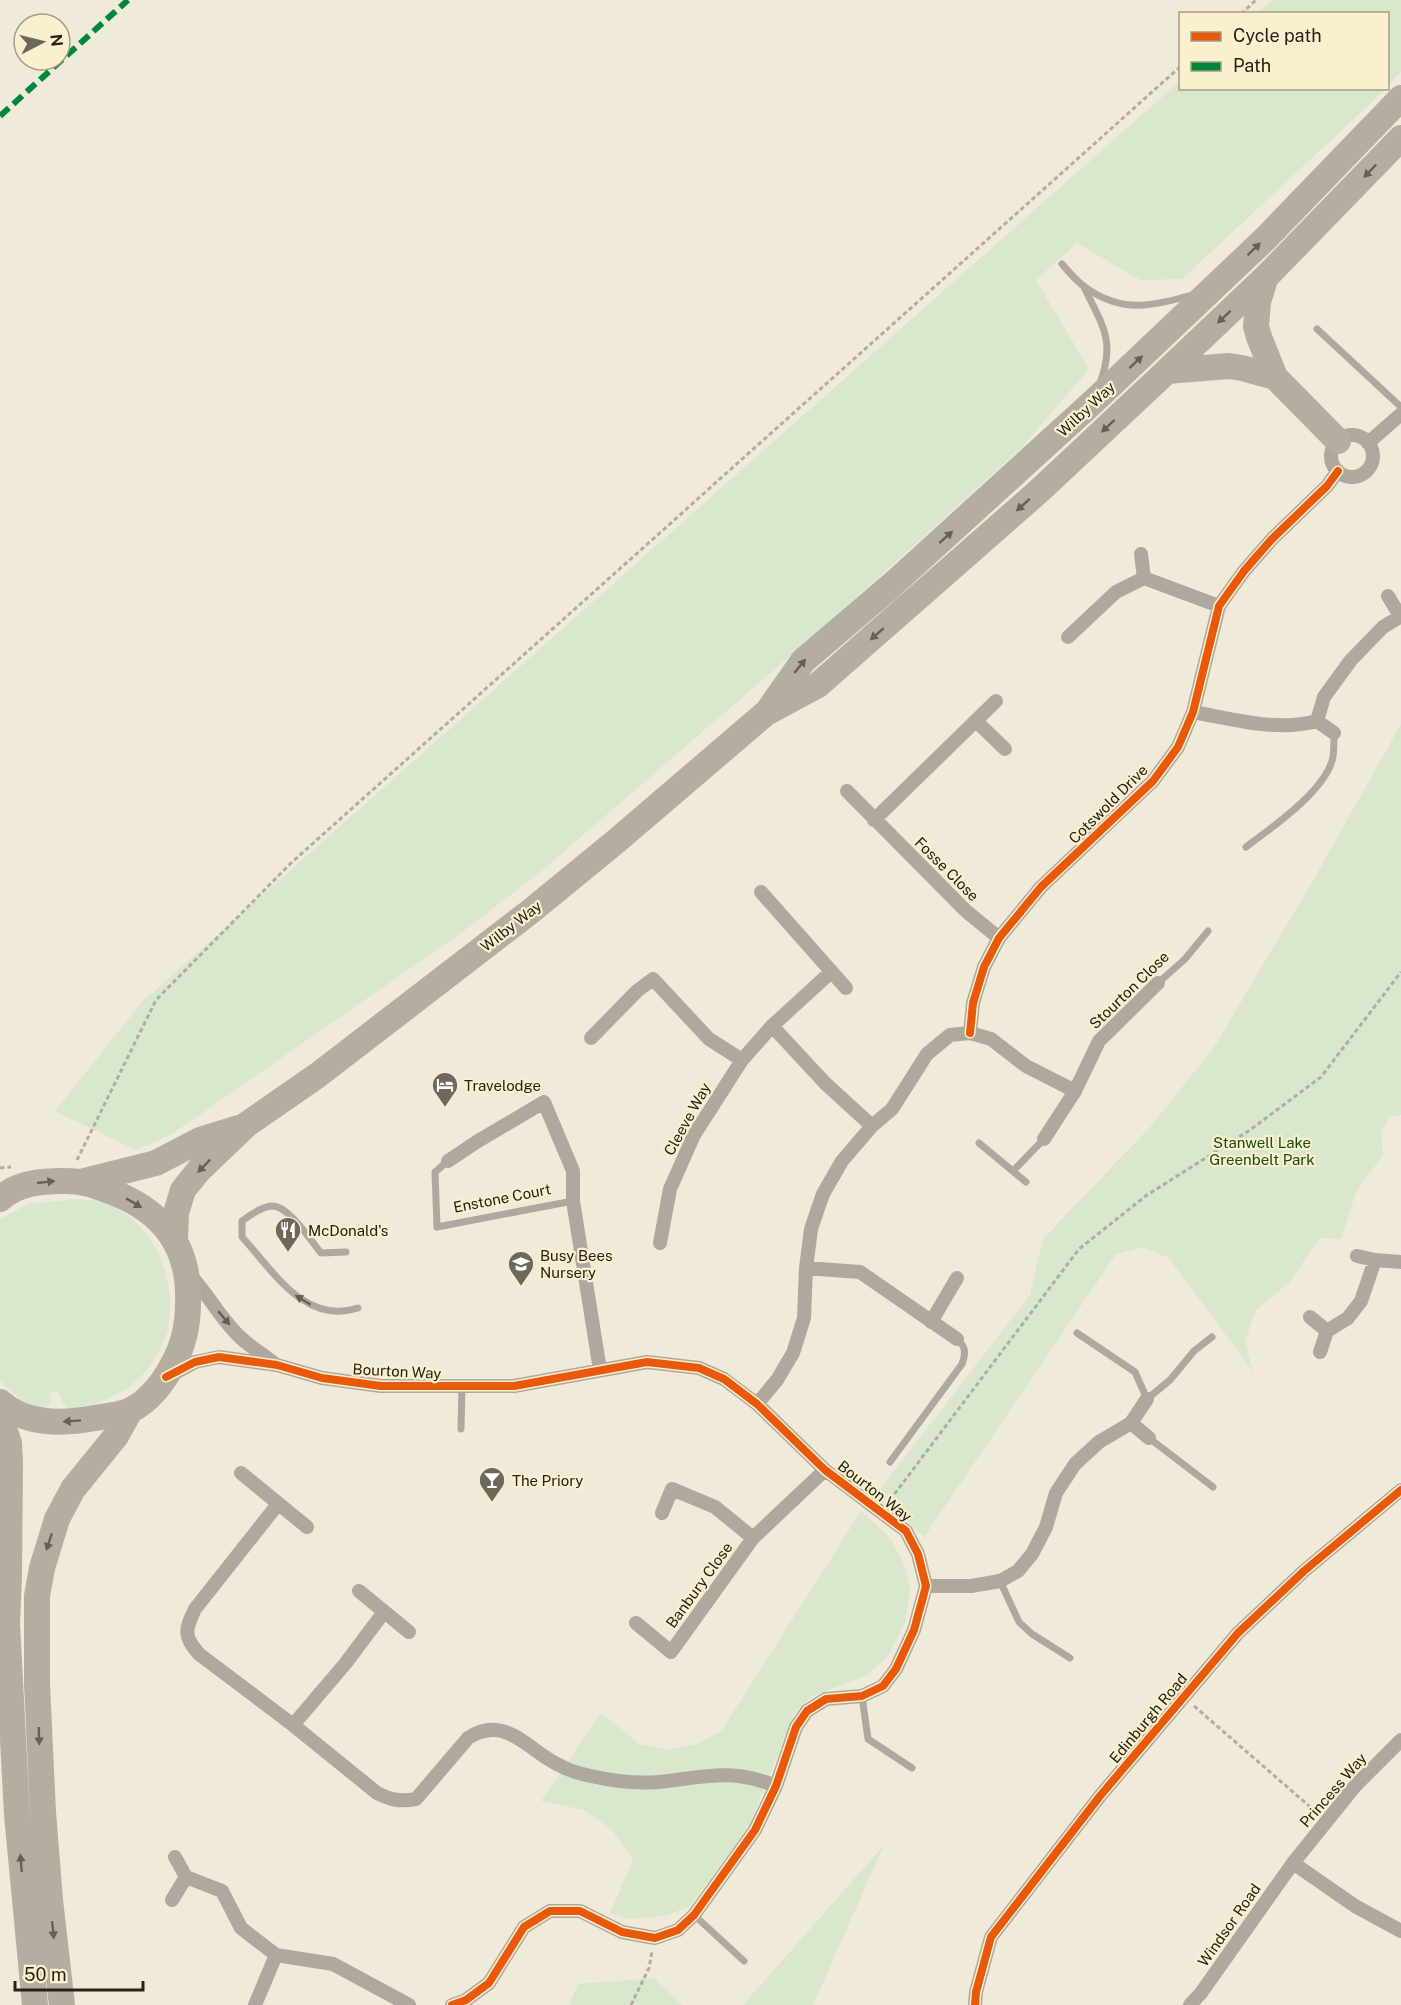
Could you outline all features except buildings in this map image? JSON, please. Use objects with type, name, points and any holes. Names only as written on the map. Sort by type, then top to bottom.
[{"type":"highway","name":"Wilby Way","points":[[766,713],[803,661],[892,585],[1093,402],[1266,238],[1401,98]]},
{"type":"highway","name":"Wilby Way","points":[[175,1238],[176,1213],[183,1190],[246,1125],[318,1075],[531,911],[766,713],[818,685],[1039,490],[1167,371],[1266,277],[1401,138]]},
{"type":"highway","points":[[1266,277],[1258,302],[1256,326],[1275,377],[1338,441]]},
{"type":"highway","points":[[1167,371],[1229,366],[1275,377]]},
{"type":"highway","name":"Wilby Way","points":[[84,1181],[156,1163],[200,1140],[246,1125]]},
{"type":"highway","points":[[0,1402],[11,1412],[54,1422],[87,1420],[130,1411],[146,1400],[166,1377],[181,1350],[188,1322],[188,1273],[175,1238],[158,1219],[142,1207],[84,1181],[52,1181],[22,1185],[3,1193]]},
{"type":"highway","points":[[62,2005],[43,1812],[37,1684],[37,1596],[49,1543],[62,1509],[73,1489],[116,1436],[130,1411]]},
{"type":"highway","points":[[0,1416],[9,1443],[10,1462],[7,1624],[16,1815],[35,2005]]},
{"type":"highway","points":[[0,1596],[7,1624]]},
{"type":"street","points":[[1368,443],[1401,414]]},
{"type":"street","points":[[1350,435],[1363,438],[1368,443],[1373,457],[1367,471],[1353,477],[1338,471],[1334,466],[1332,453],[1338,441],[1350,435]]},
{"type":"street","name":"Cotswold Drive","points":[[970,1034],[973,1003],[984,967],[999,938],[1041,887],[1153,781],[1178,747],[1193,712],[1219,606],[1244,571],[1272,539],[1327,486],[1338,471]]},
{"type":"street","points":[[1140,554],[1144,578]]},
{"type":"street","points":[[1068,637],[1116,592],[1144,578],[1219,606]]},
{"type":"street","points":[[1317,721],[1324,697],[1351,660],[1383,627],[1401,616],[1388,596]]},
{"type":"street","points":[[874,820],[996,701]]},
{"type":"street","points":[[1193,712],[1241,721],[1281,725],[1317,721],[1334,733]]},
{"type":"street","points":[[976,721],[1005,749]]},
{"type":"street","name":"Fosse Close","points":[[847,791],[966,911],[999,938]]},
{"type":"street","points":[[761,892],[846,988]]},
{"type":"street","name":"Cleeve Way","points":[[660,1243],[670,1189],[694,1135],[741,1060],[772,1026],[831,972]]},
{"type":"street","points":[[591,1038],[637,991],[652,979],[709,1039],[741,1060]]},
{"type":"street","name":"Stourton Close","points":[[1044,1140],[1075,1091],[1098,1041],[1158,983]]},
{"type":"street","points":[[772,1026],[825,1083],[872,1126]]},
{"type":"street","points":[[757,1404],[777,1380],[793,1353],[804,1318],[806,1268],[811,1229],[823,1194],[842,1161],[872,1126],[892,1109],[927,1054],[950,1035],[970,1034],[991,1039],[1026,1066],[1075,1091]]},
{"type":"street","name":"Enstone Court","points":[[448,1161],[544,1102],[573,1171],[573,1201],[600,1370]]},
{"type":"street","points":[[1357,1256],[1401,1262]]},
{"type":"street","points":[[1320,1352],[1327,1331],[1348,1318],[1361,1301],[1375,1260]]},
{"type":"street","points":[[806,1268],[860,1272],[957,1339]]},
{"type":"street","name":"Bourton Way","points":[[188,1273],[202,1287],[217,1310],[241,1338],[277,1365]]},
{"type":"street","points":[[931,1322],[957,1278]]},
{"type":"street","points":[[1311,1317],[1327,1331]]},
{"type":"street","name":"Bourton Way","points":[[166,1377],[195,1362],[219,1357],[277,1365],[322,1378],[381,1386],[514,1386],[647,1362],[699,1368],[724,1379],[757,1404],[825,1470],[906,1531],[918,1554],[926,1586],[914,1630],[896,1669],[883,1686],[862,1696],[826,1699],[807,1711],[796,1727],[776,1786],[755,1830],[694,1915],[678,1930],[655,1938]]},
{"type":"street","points":[[926,1586],[971,1586],[1000,1581],[1018,1571],[1032,1554],[1046,1527],[1056,1492],[1075,1464],[1100,1442],[1131,1423],[1147,1400]]},
{"type":"street","points":[[1131,1423],[1149,1438]]},
{"type":"street","name":"Banbury Close","points":[[636,1623],[671,1652],[753,1538],[825,1470]]},
{"type":"street","points":[[241,1473],[307,1527]]},
{"type":"street","name":"Banbury Close","points":[[662,1513],[672,1489],[715,1507],[753,1538]]},
{"type":"street","name":"Edinburgh Road","points":[[975,2005],[976,1992],[991,1937],[1100,1796],[1238,1633],[1304,1570],[1401,1490]]},
{"type":"street","points":[[278,1504],[195,1609],[188,1624],[189,1643],[199,1654],[293,1725],[377,1793],[391,1800],[403,1802],[416,1799],[468,1738],[479,1731],[494,1729],[511,1734],[560,1766],[590,1776],[623,1782],[657,1782],[705,1775],[734,1775],[759,1779],[776,1786]]},
{"type":"street","points":[[359,1592],[410,1632]]},
{"type":"street","points":[[293,1725],[345,1664],[384,1612]]},
{"type":"street","name":"Princess Way","points":[[1293,1863],[1355,1786],[1401,1740]]},
{"type":"street","points":[[175,1857],[186,1877],[222,1891],[241,1928],[276,1955],[333,1964],[409,2005]]},
{"type":"street","points":[[1293,1863],[1355,1906],[1401,1931]]},
{"type":"street","name":"Windsor Road","points":[[1190,2005],[1201,1994],[1293,1863]]},
{"type":"street","points":[[172,1900],[186,1877]]},
{"type":"street","points":[[452,2005],[466,2000],[489,1983],[525,1927],[550,1911],[580,1911],[622,1932],[655,1938]]},
{"type":"street","points":[[255,2005],[276,1955]]},
{"type":"lane","points":[[1062,264],[1084,287],[1106,299],[1130,305],[1162,304],[1212,289]]},
{"type":"lane","points":[[1084,287],[1106,334],[1108,346],[1104,373],[1093,402]]},
{"type":"lane","points":[[1317,328],[1401,407]]},
{"type":"lane","points":[[1246,847],[1289,815],[1318,785],[1333,758],[1334,733]]},
{"type":"lane","name":"Stourton Close","points":[[1158,983],[1185,959],[1208,931]]},
{"type":"lane","points":[[1013,1171],[1044,1140]]},
{"type":"lane","points":[[979,1143],[1026,1182]]},
{"type":"lane","name":"Enstone Court","points":[[448,1161],[435,1172],[436,1227],[573,1201]]},
{"type":"lane","points":[[346,1252],[321,1253],[285,1209],[272,1205],[253,1213],[242,1221],[242,1237],[297,1298],[322,1311],[338,1312],[358,1308]]},
{"type":"lane","points":[[1077,1333],[1135,1372],[1147,1400],[1170,1380],[1194,1351],[1212,1337]]},
{"type":"lane","points":[[890,1462],[962,1364],[966,1352],[962,1343],[957,1339]]},
{"type":"lane","points":[[461,1430],[462,1387]]},
{"type":"lane","points":[[1149,1438],[1213,1487]]},
{"type":"lane","points":[[1000,1581],[1019,1622],[1032,1634],[1070,1658]]},
{"type":"lane","points":[[862,1696],[868,1739],[912,1768]]},
{"type":"lane","points":[[694,1915],[744,1961]]},
{"type":"path","points":[[1243,12],[1256,0]]},
{"type":"path","points":[[67,1160],[77,1160],[156,1000],[290,864],[1179,69]]},
{"type":"path","points":[[881,1511],[1079,1249],[1147,1196],[1250,1130],[1321,1077],[1401,972]]},
{"type":"path","points":[[1184,1697],[1327,1821]]},
{"type":"path","points":[[631,2005],[649,1968],[655,1938]]},
{"type":"green space","points":[[1272,0],[1401,0],[1401,72],[1389,84],[1389,12],[1258,12]]},
{"type":"green space","points":[[1179,82],[1179,90],[1384,90],[1182,279],[1140,280],[1077,243],[1036,280],[1089,369],[1021,448],[827,624],[538,874],[458,935],[172,1134],[136,1150],[55,1111],[142,1002]]},
{"type":"green space","name":"Stanwell Lake Greenbelt Park","points":[[1401,724],[1401,1115],[1390,1116],[1381,1132],[1383,1155],[1356,1192],[1341,1239],[1319,1238],[1290,1282],[1256,1310],[1245,1341],[1253,1372],[1169,1258],[1142,1247],[1116,1254],[924,1537],[877,1493],[1030,1295],[1043,1239],[1152,1125],[1215,1046],[1314,879]]},
{"type":"green space","points":[[77,1199],[99,1202],[120,1210],[151,1240],[159,1255],[168,1283],[170,1309],[166,1334],[156,1357],[141,1376],[121,1392],[97,1403],[69,1409],[62,1402],[58,1391],[50,1393],[51,1402],[45,1409],[26,1402],[0,1381],[0,1219],[28,1204]]},
{"type":"green space","points":[[861,1511],[890,1538],[904,1564],[910,1588],[905,1622],[889,1655],[866,1676],[812,1696],[795,1712],[749,1826],[690,1906],[666,1916],[629,1919],[610,1914],[633,1859],[612,1830],[584,1810],[541,1801],[601,1713],[639,1744],[668,1750],[698,1744],[722,1730]]},
{"type":"green space","points":[[884,1845],[813,2005],[743,2005]]},
{"type":"green space","points":[[654,1978],[682,2005],[569,2005],[578,1984]]},
{"type":"marked path","points":[[0,116],[128,0]]},
{"type":"cycle path","points":[[970,1033],[973,1003],[984,967],[999,938],[1041,887],[1153,781],[1178,747],[1193,712],[1219,606],[1244,571],[1272,539],[1327,486],[1338,471]]},
{"type":"cycle path","points":[[166,1377],[195,1362],[219,1357],[277,1365],[322,1378],[381,1386],[514,1386],[647,1362],[699,1368],[724,1379],[757,1404],[825,1470],[906,1531],[918,1554],[926,1586],[914,1630],[896,1669],[883,1686],[862,1696],[826,1699],[807,1711],[796,1727],[776,1786],[755,1830],[694,1915],[678,1930],[655,1938],[622,1932],[580,1911],[550,1911],[524,1927],[489,1983],[466,2000],[452,2005]]},
{"type":"cycle path","points":[[975,2005],[976,1992],[991,1937],[1100,1796],[1238,1633],[1304,1571],[1401,1490]]},
{"type":"place","name":"Travelodge","points":[[445,1108]]},
{"type":"place","name":"McDonald's","points":[[288,1253]]},
{"type":"place","name":"Busy Bees Nursery","points":[[521,1287]]},
{"type":"place","name":"The Priory","points":[[492,1503]]}]
